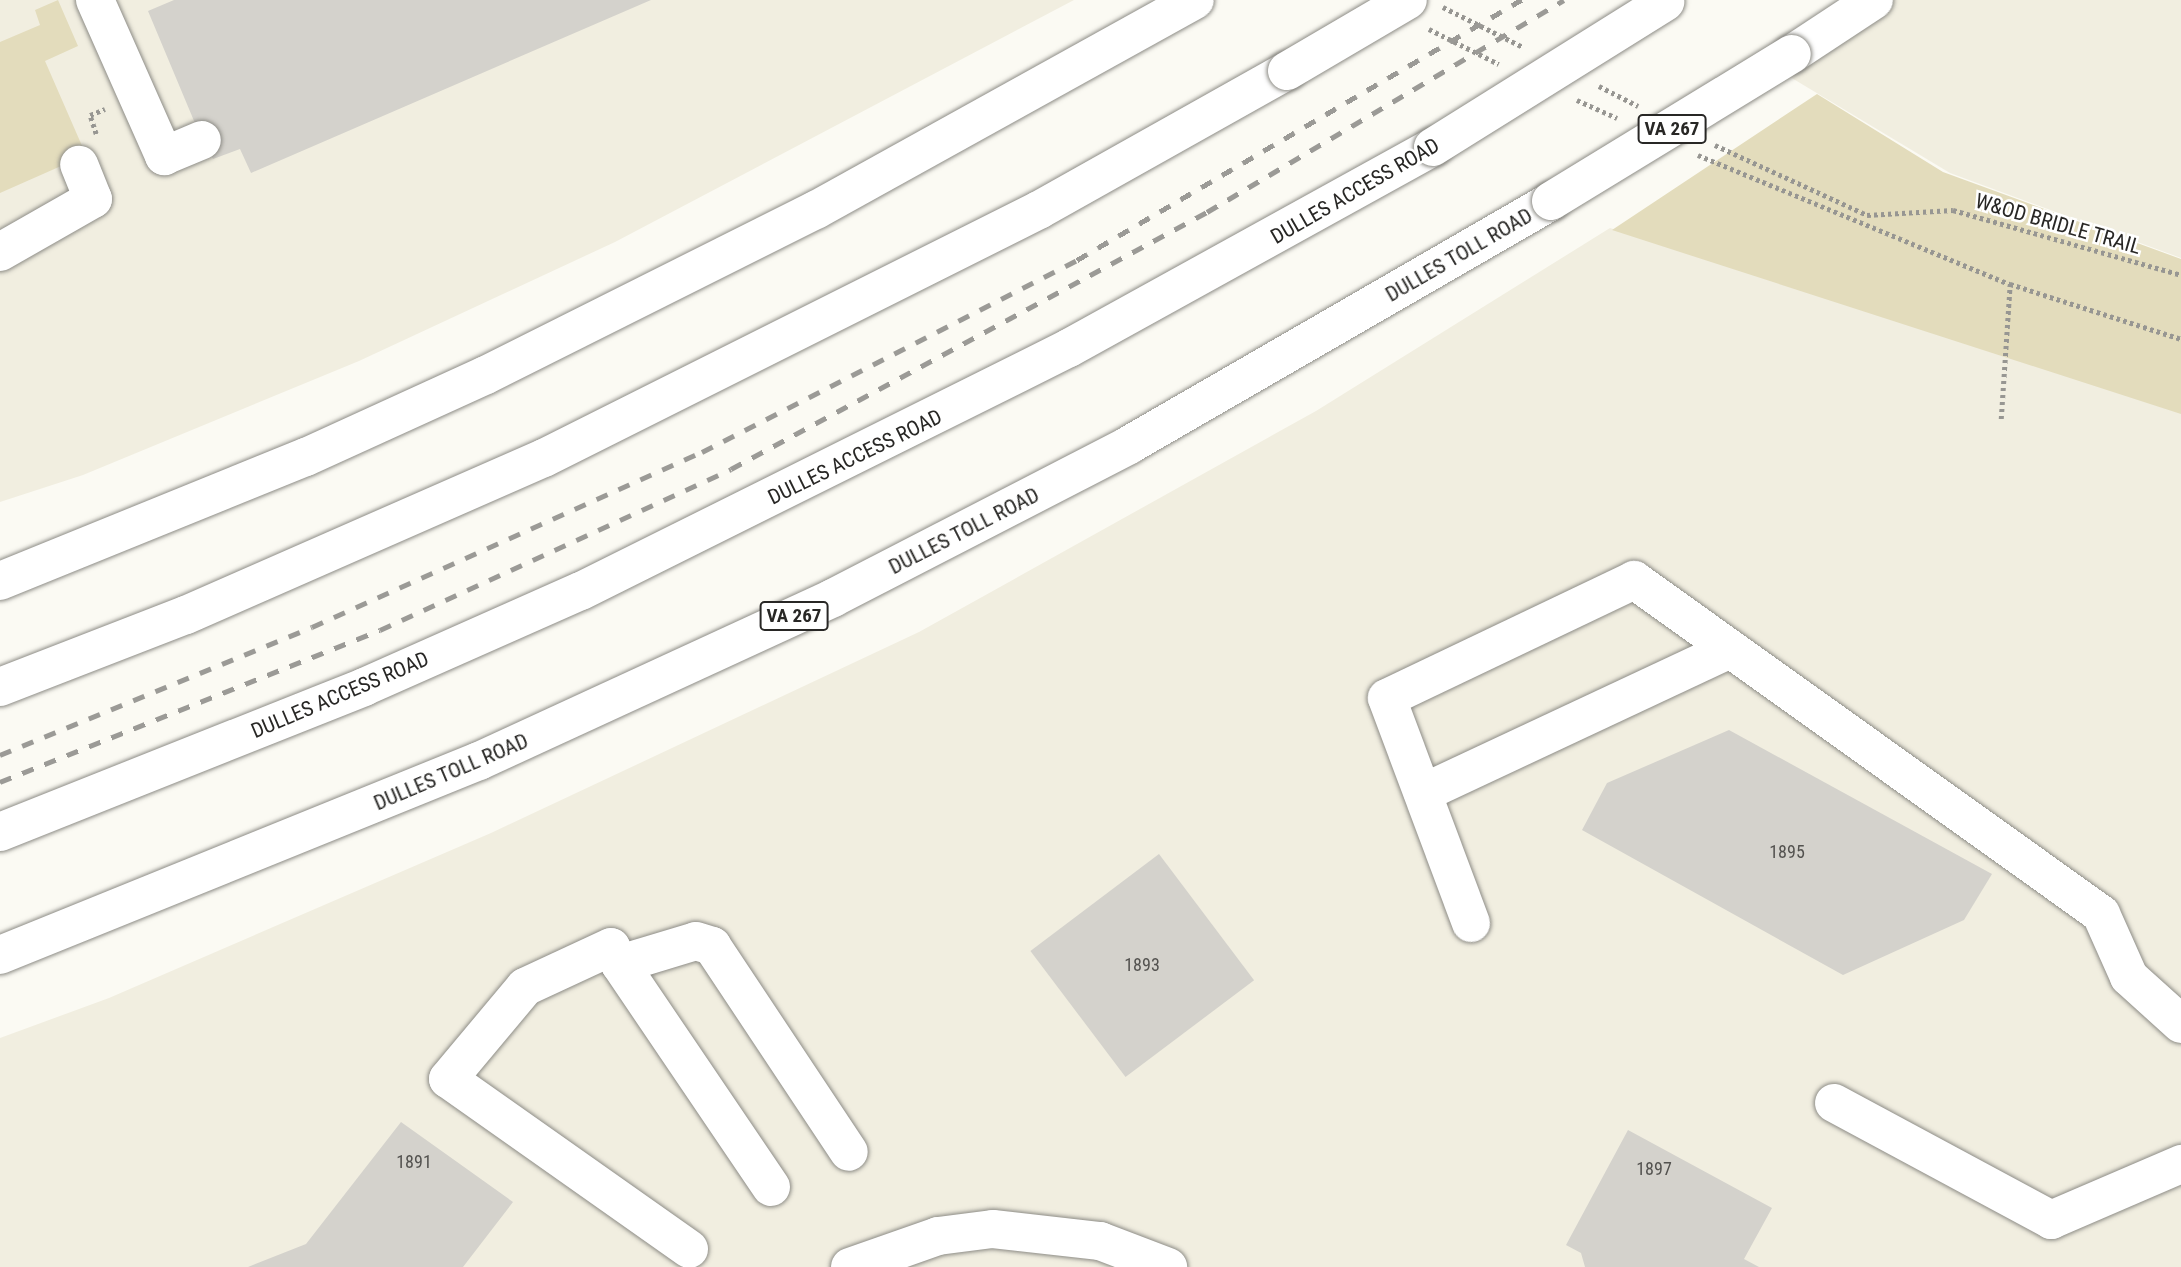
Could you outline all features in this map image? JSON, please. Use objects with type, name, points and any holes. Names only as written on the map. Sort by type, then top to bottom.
[{"type":"main road","points":[[95,0],[164,156],[202,140]]},
{"type":"main road","name":"DULLES TOLL ROAD","points":[[0,955],[479,761],[833,598],[1140,439],[1551,201],[1874,0]]},
{"type":"main road","name":"DULLES ACCESS ROAD","points":[[0,832],[363,687],[581,591],[1069,348],[1433,147],[1667,1]]},
{"type":"main road","points":[[0,582],[306,457],[485,375],[816,210],[1184,6]]},
{"type":"main road","points":[[0,687],[211,604],[544,458],[1003,229],[1287,71],[1412,10]]},
{"type":"main road","points":[[0,252],[93,199],[79,165]]},
{"type":"main road","points":[[1471,923],[1387,698],[1634,580],[2101,914],[2130,977],[2181,1024]]},
{"type":"main road","points":[[1423,793],[1730,649]]},
{"type":"main road","points":[[620,964],[696,941],[712,946],[849,1152]]},
{"type":"main road","points":[[689,1249],[448,1079],[525,987],[611,947],[771,1187]]},
{"type":"main road","points":[[1834,1103],[2051,1220],[2181,1164]]},
{"type":"main road","points":[[850,1267],[938,1236],[993,1229],[1100,1241],[1168,1267]]},
{"type":"path","points":[[1430,0],[1528,50]]},
{"type":"path","points":[[1412,10],[1513,71]]},
{"type":"path","points":[[1589,81],[1650,112]]},
{"type":"path","points":[[1563,93],[1625,122]]},
{"type":"path","points":[[79,165],[102,155],[90,115],[137,95]]},
{"type":"path","name":"W&OD BRIDLE TRAIL","points":[[1711,143],[1867,215],[1953,210],[2181,275]]},
{"type":"path","points":[[1688,150],[1861,226],[2010,284],[2181,339]]},
{"type":"path","points":[[1861,226],[1867,215]]},
{"type":"path","points":[[2001,419],[2010,284]]},
{"type":"shaded area","points":[[0,0],[1074,0],[615,242],[359,361],[83,475],[0,502]]},
{"type":"shaded area","points":[[58,0],[78,46],[45,61],[86,155],[0,193],[0,42],[40,25],[35,10]]},
{"type":"shaded area","points":[[1866,0],[2181,0],[2181,258],[1950,173],[1770,65]]},
{"type":"shaded area","points":[[1817,94],[1943,172],[2181,259],[2181,414],[1612,230]]},
{"type":"shaded area","points":[[1610,228],[2181,412],[2181,1267],[0,1267],[0,1038],[109,998],[491,833],[919,632],[1316,411]]},
{"type":"building","points":[[174,0],[651,0],[251,173],[240,149],[213,159],[202,140],[148,11]]},
{"type":"building","points":[[1729,730],[1992,874],[1964,920],[1843,975],[1582,830],[1607,783]]},
{"type":"building","points":[[1159,854],[1254,980],[1126,1077],[1030,951]]},
{"type":"building","points":[[401,1122],[513,1202],[463,1267],[248,1267],[306,1244]]},
{"type":"building","points":[[1628,1130],[1772,1208],[1744,1259],[1759,1267],[1585,1267],[1581,1253],[1566,1245]]},
{"type":"railway","points":[[0,755],[312,627],[702,452],[1077,260],[1521,0]]},
{"type":"railway","points":[[0,782],[380,630],[731,469],[1207,212],[1564,0]]}]
